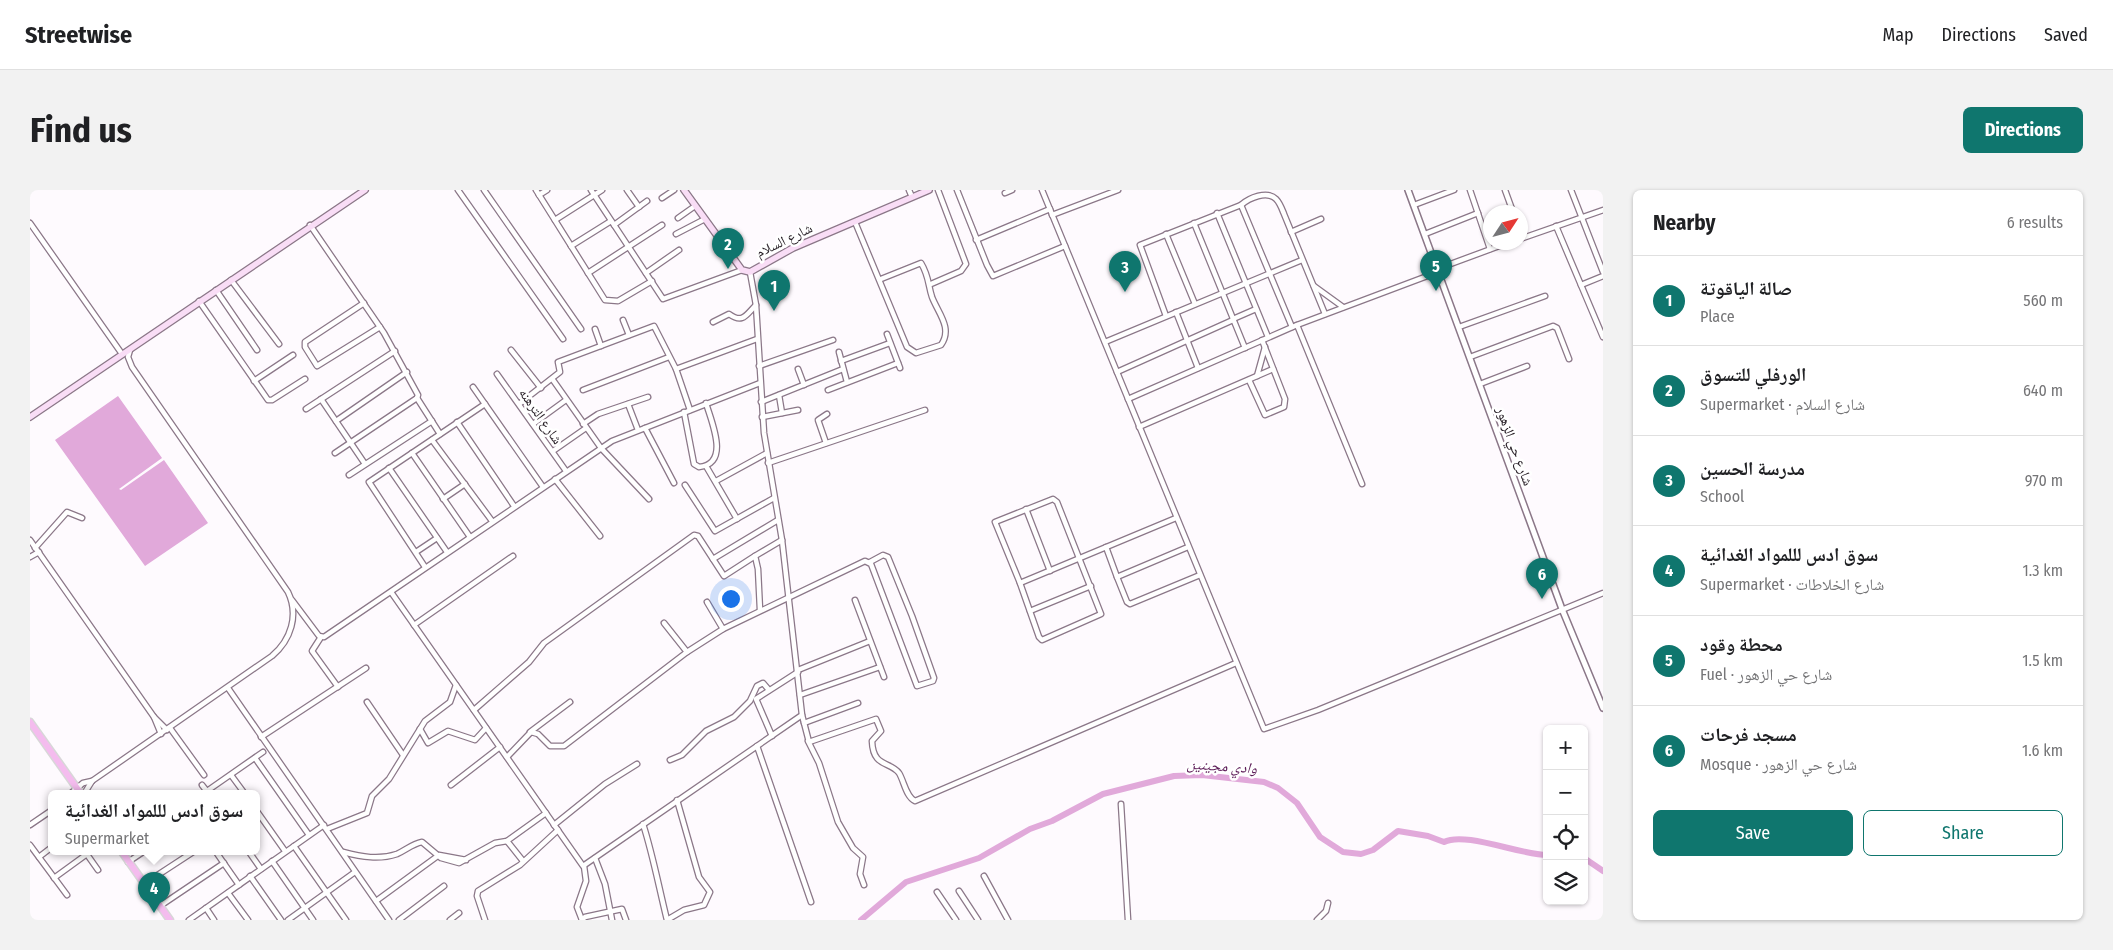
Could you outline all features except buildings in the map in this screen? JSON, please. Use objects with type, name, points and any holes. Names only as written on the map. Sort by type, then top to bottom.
[{"type":"main road","points":[[30,417],[365,190]]},
{"type":"main road","points":[[684,190],[742,270]]},
{"type":"main road","name":"شارع السلام","points":[[742,270],[750,272],[784,252],[929,190]]},
{"type":"main road","points":[[30,722],[76,788]]},
{"type":"main road","points":[[124,855],[170,920]]},
{"type":"street","points":[[458,190],[563,339]]},
{"type":"street","points":[[484,190],[581,329]]},
{"type":"street","points":[[547,190],[537,192],[605,300],[612,302],[652,281]]},
{"type":"street","points":[[591,190],[664,299],[742,270]]},
{"type":"street","points":[[555,220],[602,190]]},
{"type":"street","points":[[627,190],[639,207]]},
{"type":"street","points":[[662,198],[674,190]]},
{"type":"street","points":[[910,190],[912,197]]},
{"type":"street","points":[[931,284],[961,272],[966,264],[938,190]]},
{"type":"street","points":[[957,190],[976,240],[993,276],[1065,246]]},
{"type":"street","points":[[1005,193],[1012,190]]},
{"type":"street","points":[[1042,190],[1264,729],[1318,710],[1603,593]]},
{"type":"street","points":[[1052,215],[1118,190]]},
{"type":"street","name":"شارع حي الزهور","points":[[1408,190],[1562,609],[1603,708]]},
{"type":"street","points":[[1414,205],[1454,190]]},
{"type":"street","points":[[1470,190],[1483,228]]},
{"type":"street","points":[[1504,190],[1510,205]]},
{"type":"street","points":[[1572,190],[1603,274],[1581,285]]},
{"type":"street","points":[[1166,316],[1139,247],[1141,244],[1241,205],[1253,196],[1274,197],[1291,232],[1325,314]]},
{"type":"street","points":[[572,246],[647,202]]},
{"type":"street","points":[[1241,205],[1362,484]]},
{"type":"street","points":[[678,218],[695,206]]},
{"type":"street","points":[[976,240],[1050,209]]},
{"type":"street","points":[[1528,236],[1603,210]]},
{"type":"street","points":[[1217,213],[1268,337]]},
{"type":"street","points":[[1425,234],[1478,213]]},
{"type":"street","points":[[676,234],[705,219]]},
{"type":"street","points":[[1291,232],[1321,219]]},
{"type":"street","points":[[855,222],[910,350],[916,353],[939,347],[945,338],[946,327],[932,298],[931,284],[919,262],[881,279]]},
{"type":"street","points":[[30,223],[122,354]]},
{"type":"street","points":[[1194,223],[1245,348]]},
{"type":"street","points":[[588,273],[662,225]]},
{"type":"street","points":[[310,226],[395,351],[417,390],[417,398],[440,434]]},
{"type":"street","points":[[1556,226],[1603,337]]},
{"type":"street","points":[[1166,234],[1195,304]]},
{"type":"street","points":[[646,273],[679,250]]},
{"type":"street","points":[[1128,399],[1268,337],[1490,250]]},
{"type":"street","points":[[1105,342],[1302,260]]},
{"type":"street","points":[[750,272],[756,305],[762,418],[768,464],[782,540],[802,715],[808,741],[819,763],[838,822],[853,848],[862,857],[860,874],[864,885]]},
{"type":"street","points":[[230,280],[279,344]]},
{"type":"street","points":[[1314,286],[1343,307]]},
{"type":"street","points":[[216,290],[256,350]]},
{"type":"street","points":[[1459,327],[1545,296]]},
{"type":"street","points":[[199,301],[270,401],[305,379]]},
{"type":"street","points":[[364,303],[305,342],[305,347],[313,360],[319,366],[380,328]]},
{"type":"street","points":[[713,322],[729,314],[736,319],[740,319],[756,305]]},
{"type":"street","points":[[1117,372],[1256,308]]},
{"type":"street","points":[[1176,312],[1198,368]]},
{"type":"street","points":[[623,320],[629,335]]},
{"type":"street","points":[[519,404],[561,372],[558,362],[654,326],[676,369],[690,410]]},
{"type":"street","points":[[1470,357],[1553,326],[1557,328],[1569,359]]},
{"type":"street","points":[[595,329],[601,346]]},
{"type":"street","points":[[828,390],[899,366],[887,334]]},
{"type":"street","points":[[676,369],[757,339]]},
{"type":"street","points":[[759,366],[833,340]]},
{"type":"street","points":[[1249,380],[1265,414],[1268,416],[1284,407],[1286,403],[1262,340]]},
{"type":"street","points":[[841,361],[890,343]]},
{"type":"street","points":[[1257,376],[1265,347]]},
{"type":"street","points":[[130,348],[128,357],[132,367],[291,599],[321,637]]},
{"type":"street","points":[[511,350],[541,388]]},
{"type":"street","points":[[306,409],[395,351]]},
{"type":"street","points":[[839,352],[847,382]]},
{"type":"street","points":[[254,381],[293,355]]},
{"type":"street","points":[[583,390],[669,357]]},
{"type":"street","points":[[1480,384],[1527,366]]},
{"type":"street","points":[[761,402],[843,369]]},
{"type":"street","points":[[1139,427],[1273,369]]},
{"type":"street","points":[[798,370],[804,385]]},
{"type":"street","points":[[336,421],[407,372]]},
{"type":"street","name":"شارع الترهنه","points":[[498,374],[566,471]]},
{"type":"street","points":[[552,380],[601,448],[649,499]]},
{"type":"street","points":[[338,687],[312,651],[321,637],[324,637],[391,592],[492,521],[613,440],[760,383]]},
{"type":"street","points":[[473,387],[543,487]]},
{"type":"street","points":[[778,395],[782,413]]},
{"type":"street","points":[[553,451],[598,414],[648,396]]},
{"type":"street","points":[[335,453],[417,398]]},
{"type":"street","points":[[321,399],[365,464]]},
{"type":"street","points":[[533,424],[566,400]]},
{"type":"street","points":[[684,412],[694,464],[699,467],[706,466],[713,460],[717,450],[716,438],[706,403]]},
{"type":"street","points":[[426,567],[370,484],[370,481],[485,404]]},
{"type":"street","points":[[628,404],[638,430]]},
{"type":"street","points":[[762,418],[798,410]]},
{"type":"street","points":[[768,464],[926,410]]},
{"type":"street","points":[[826,443],[818,420],[827,414]]},
{"type":"street","points":[[349,475],[432,421]]},
{"type":"street","points":[[457,422],[514,506]]},
{"type":"street","points":[[645,428],[674,483]]},
{"type":"street","points":[[432,440],[492,521]]},
{"type":"street","points":[[412,453],[470,537]]},
{"type":"street","points":[[716,481],[767,453]]},
{"type":"street","points":[[706,466],[737,519]]},
{"type":"street","points":[[389,468],[447,552]]},
{"type":"street","points":[[555,479],[600,536]]},
{"type":"street","points":[[444,499],[465,484]]},
{"type":"street","points":[[685,485],[714,531],[774,498]]},
{"type":"street","points":[[1055,499],[1091,586],[1100,615],[1044,639],[1040,639],[995,522],[1026,509],[1055,499]]},
{"type":"street","points":[[1026,509],[1050,571]]},
{"type":"street","points":[[30,557],[67,512],[82,518]]},
{"type":"street","points":[[1020,583],[1176,518]]},
{"type":"street","points":[[713,558],[778,520]]},
{"type":"street","points":[[474,710],[529,662],[539,648],[550,638],[694,535],[698,536],[724,576],[782,540]]},
{"type":"street","points":[[416,552],[437,538]]},
{"type":"street","points":[[30,540],[154,717],[162,734]]},
{"type":"street","points":[[1117,577],[1188,546]]},
{"type":"street","points":[[1106,547],[1127,602],[1130,604],[1200,575]]},
{"type":"street","points":[[529,733],[538,734],[552,747],[564,746],[687,652],[723,629],[865,561],[870,562],[883,555],[888,558],[912,616],[934,678],[932,681],[917,686],[870,562]]},
{"type":"street","points":[[414,625],[513,556]]},
{"type":"street","points":[[755,556],[758,569],[760,610]]},
{"type":"street","points":[[1030,612],[1091,586]]},
{"type":"street","points":[[391,592],[584,866],[586,881],[577,907],[582,920],[585,917],[622,909],[626,920]]},
{"type":"street","points":[[76,788],[92,781],[162,734],[281,648],[293,622],[291,599]]},
{"type":"street","points":[[854,600],[884,677]]},
{"type":"street","points":[[707,602],[723,629]]},
{"type":"street","points":[[664,623],[687,652]]},
{"type":"street","points":[[772,736],[756,699],[798,671],[870,641]]},
{"type":"street","points":[[808,741],[875,718],[881,731],[872,741],[874,752],[883,765],[897,772],[910,798],[915,801],[1236,663]]},
{"type":"street","points":[[800,694],[880,667]]},
{"type":"street","points":[[261,737],[366,668]]},
{"type":"street","points":[[189,920],[310,835],[326,827],[367,813],[372,796],[389,779],[425,721],[450,702],[456,684]]},
{"type":"street","points":[[670,760],[682,755],[711,727],[734,717],[750,701],[756,686],[763,684],[769,690]]},
{"type":"street","points":[[228,688],[389,920]]},
{"type":"street","points":[[367,702],[403,755]]},
{"type":"street","points":[[507,757],[529,733],[570,702]]},
{"type":"street","points":[[804,723],[858,704]]},
{"type":"street","points":[[584,866],[802,715]]},
{"type":"street","points":[[154,717],[168,729],[204,775]]},
{"type":"street","points":[[420,729],[428,743],[448,732],[475,740],[486,728]]},
{"type":"street","points":[[757,746],[811,902]]},
{"type":"street","points":[[451,785],[500,747]]},
{"type":"street","points":[[212,790],[263,752]]},
{"type":"street","points":[[255,758],[310,835]]},
{"type":"street","points":[[554,825],[598,790],[637,764]]},
{"type":"street","points":[[232,774],[242,790]]},
{"type":"street","points":[[85,790],[92,781]]},
{"type":"street","points":[[202,785],[206,790]]},
{"type":"street","points":[[643,824],[653,854],[654,867],[667,920],[684,910],[704,905],[710,892],[699,876],[677,800]]},
{"type":"street","points":[[1121,804],[1128,920]]},
{"type":"street","points":[[30,825],[48,813]]},
{"type":"street","points":[[343,852],[370,859],[397,854],[410,845],[422,842],[438,856],[456,863],[467,860],[495,843],[507,841],[546,813]]},
{"type":"street","points":[[260,816],[285,851]]},
{"type":"street","points":[[485,920],[477,896],[478,891],[523,861],[558,830]]},
{"type":"street","points":[[507,841],[523,861]]},
{"type":"street","points":[[30,845],[67,895]]},
{"type":"street","points":[[294,846],[346,920]]},
{"type":"street","points":[[39,857],[48,850]]},
{"type":"street","points":[[54,878],[83,855]]},
{"type":"street","points":[[87,855],[98,870]]},
{"type":"street","points":[[128,862],[138,855]]},
{"type":"street","points":[[144,884],[188,855]]},
{"type":"street","points":[[218,855],[239,884]]},
{"type":"street","points":[[251,855],[261,869]]},
{"type":"street","points":[[376,901],[438,856]]},
{"type":"street","points":[[595,858],[605,884],[612,920]]},
{"type":"street","points":[[272,861],[313,920]]},
{"type":"street","points":[[160,906],[224,863]]},
{"type":"street","points":[[288,920],[355,872]]},
{"type":"street","points":[[250,876],[281,920]]},
{"type":"street","points":[[984,876],[1008,920]]},
{"type":"street","points":[[398,920],[444,886]]},
{"type":"street","points":[[959,891],[978,920]]},
{"type":"street","points":[[937,892],[956,920]]},
{"type":"street","points":[[228,893],[248,920]]},
{"type":"street","points":[[1318,920],[1326,911],[1328,903]]},
{"type":"street","points":[[206,908],[214,920]]},
{"type":"street","points":[[450,920],[459,914]]},
{"type":"shaded area","points":[[118,396],[162,458],[119,489],[121,490],[164,460],[208,523],[145,566],[55,440]]},
{"type":"waterway","name":"وادي مجينين","points":[[861,920],[906,882],[979,858],[1030,829],[1052,821],[1103,794],[1174,776],[1202,775],[1264,782],[1278,788],[1297,803],[1320,837],[1343,852],[1361,854],[1373,850],[1398,831],[1428,836],[1444,842],[1453,839],[1465,839],[1543,855]]},
{"type":"waterway","name":"وادي مجينين","points":[[1587,860],[1603,871]]},
{"type":"place","name":"الورفلي للتسوق","points":[[728,269]]},
{"type":"place","name":"محطة وقود","points":[[1436,291]]},
{"type":"place","name":"مدرسة الحسين","points":[[1125,292]]},
{"type":"place","name":"صالة الياقوتة","points":[[774,311]]},
{"type":"place","name":"مسجد فرحات","points":[[1542,599]]},
{"type":"place","name":"سوق ادس لللمواد الغدائية","points":[[154,913]]}]
